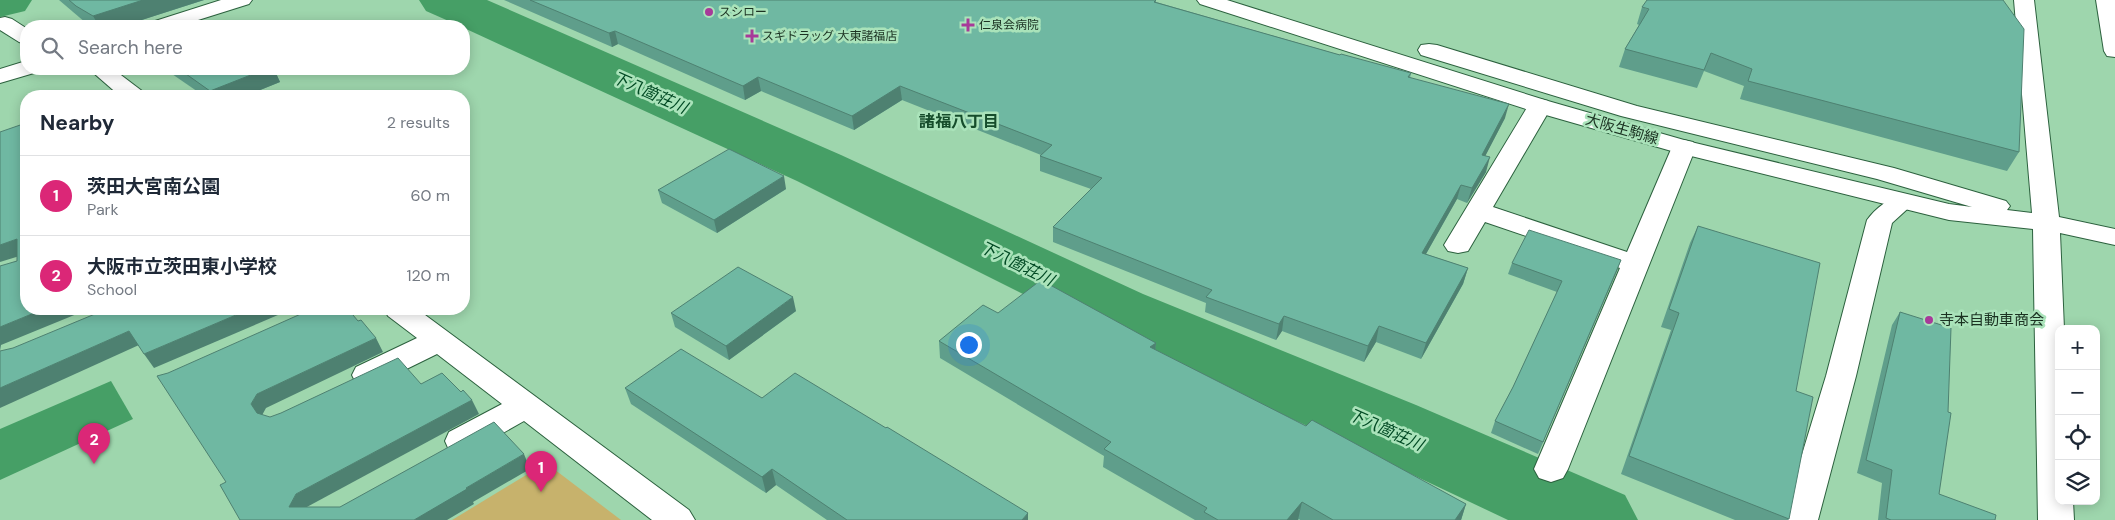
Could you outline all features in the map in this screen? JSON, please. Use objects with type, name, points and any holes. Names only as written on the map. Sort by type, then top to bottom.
[{"type":"main road","points":[[178,20],[242,0]]},
{"type":"main road","name":"大阪生駒線","points":[[1207,0],[1540,106],[1684,147],[1949,212],[2046,222]]},
{"type":"main road","name":"大阪生駒線","points":[[1265,0],[1554,90],[1695,129],[1944,188],[2046,222],[2115,237]]},
{"type":"main road","points":[[2024,0],[2046,222],[2056,520]]},
{"type":"main road","points":[[2106,0],[2115,51]]},
{"type":"main road","points":[[0,24],[5,23],[20,34]]},
{"type":"main road","points":[[0,76],[20,70]]},
{"type":"main road","points":[[107,75],[124,90]]},
{"type":"main road","points":[[1458,245],[1540,106]]},
{"type":"main road","points":[[1552,468],[1684,147]]},
{"type":"main road","points":[[1800,520],[1841,376],[1880,220],[1902,202]]},
{"type":"main road","points":[[1478,211],[1636,264]]},
{"type":"main road","points":[[406,315],[677,520]]},
{"type":"main road","points":[[340,388],[439,340]]},
{"type":"main road","points":[[438,453],[524,406]]},
{"type":"shaded area","points":[[111,381],[133,419],[0,480],[0,429]]},
{"type":"shaded area","points":[[546,463],[621,520],[452,520]]},
{"type":"building","points":[[69,0],[143,0],[93,16]]},
{"type":"building","points":[[530,0],[1156,0],[1154,2],[1340,55],[1411,73],[1408,77],[1509,104],[1482,155],[1490,157],[1472,188],[1461,185],[1422,253],[1468,268],[1426,343],[1379,326],[1368,346],[1284,316],[1279,324],[1206,297],[1212,290],[1053,227],[1102,178],[1040,156],[1052,145],[900,86],[852,116],[758,77],[743,86],[615,31],[609,33]]},
{"type":"building","points":[[1647,0],[2003,0],[2024,29],[2019,152],[1748,81],[1752,69],[1711,53],[1704,70],[1625,49],[1649,9],[1642,7]]},
{"type":"building","points":[[187,75],[251,75],[213,90],[209,90]]},
{"type":"building","points":[[20,125],[20,315],[29,315],[0,327],[0,266],[17,261],[17,239],[0,245],[0,132]]},
{"type":"building","points":[[729,149],[784,176],[714,220],[658,190]]},
{"type":"building","points":[[1698,226],[1820,263],[1796,391],[1813,397],[1789,519],[1629,456],[1679,313],[1669,309]]},
{"type":"building","points":[[1529,230],[1621,260],[1543,442],[1495,421],[1513,387],[1562,281],[1512,263]]},
{"type":"building","points":[[738,267],[793,297],[726,346],[671,313]]},
{"type":"building","points":[[1041,280],[1156,343],[1150,347],[1306,426],[1312,420],[1466,504],[1455,520],[1333,520],[1302,502],[1287,520],[1218,520],[1204,512],[1207,508],[1104,449],[1111,442],[939,341],[983,305],[998,313]]},
{"type":"building","points":[[1900,312],[1951,328],[1948,412],[1951,413],[1939,494],[1996,515],[1995,520],[1891,520],[1886,518],[1892,470],[1866,460]]},
{"type":"building","points":[[93,315],[236,315],[144,354],[129,331],[0,388],[0,351],[13,348]]},
{"type":"building","points":[[298,315],[353,315],[358,321],[361,320],[376,338],[257,394],[251,404],[257,413],[270,417],[281,413],[398,358],[421,384],[442,373],[472,400],[296,494],[289,507],[340,507],[494,422],[524,454],[414,520],[240,520],[220,485],[226,482],[157,376],[168,373]]},
{"type":"building","points":[[681,349],[762,398],[795,373],[1028,513],[1022,520],[847,520],[772,469],[762,477],[625,388]]},
{"type":"waterway","points":[[0,2],[7,0]]},
{"type":"waterway","name":"下八箇荘川","points":[[444,0],[819,168],[1117,311],[1387,427],[1593,520]]},
{"type":"place","name":"スシロー","points":[[709,12]]},
{"type":"place","name":"仁泉会病院","points":[[968,25]]},
{"type":"place","name":"スギドラッグ 大東諸福店","points":[[752,36]]},
{"type":"place","name":"寺本自動車商会","points":[[1929,320]]},
{"type":"place","name":"大阪市立茨田東小学校","points":[[94,464]]},
{"type":"place","name":"茨田大宮南公園","points":[[541,492]]},
{"type":"district","name":"諸福八丁目","points":[[959,121]]}]
